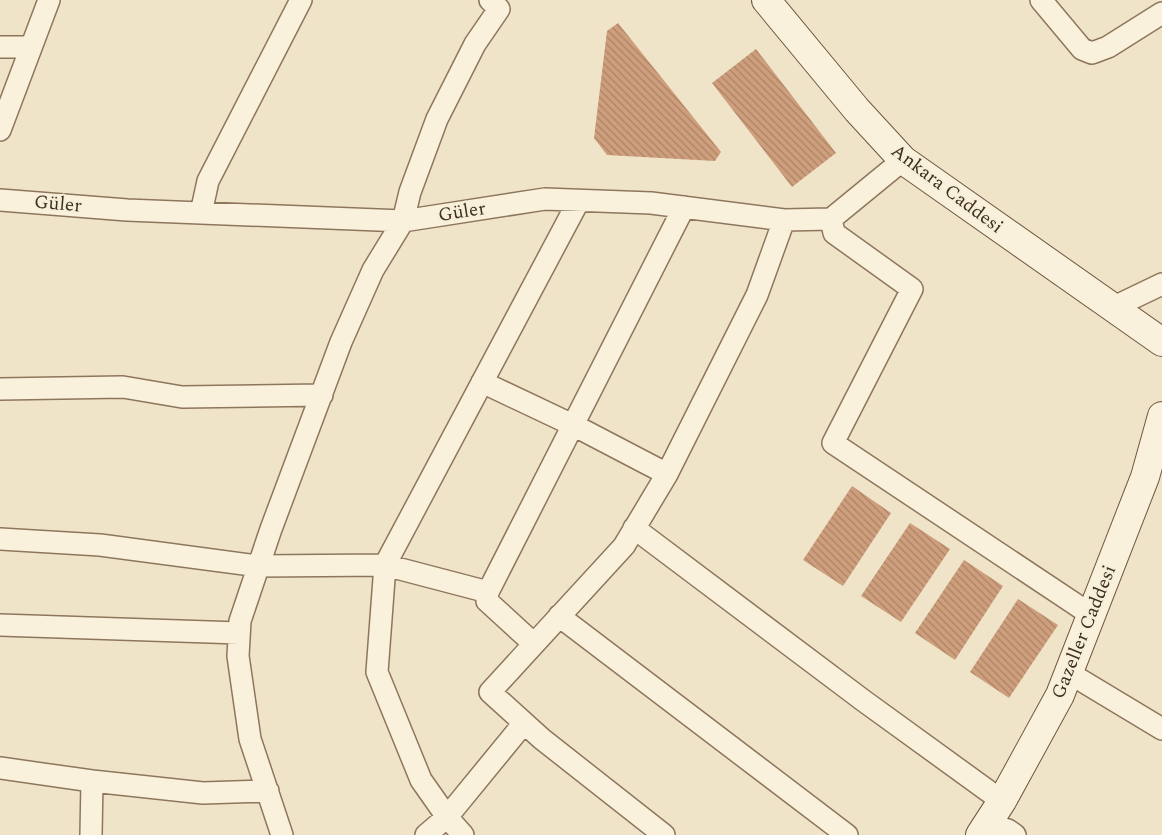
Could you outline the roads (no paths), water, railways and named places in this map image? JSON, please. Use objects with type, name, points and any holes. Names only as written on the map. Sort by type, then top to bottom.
[{"type":"street","points":[[0,130],[49,0]]},
{"type":"street","points":[[201,213],[208,181],[301,0]]},
{"type":"street","name":"Ankara Caddesi","points":[[766,0],[857,110],[903,160],[1162,342]]},
{"type":"street","points":[[1041,0],[1082,48],[1092,53],[1108,48],[1162,13]]},
{"type":"street","points":[[282,835],[250,739],[238,656],[240,621],[258,566],[341,342],[373,270],[402,220],[410,192],[437,119],[475,44],[499,3]]},
{"type":"street","points":[[0,47],[31,47]]},
{"type":"street","points":[[903,160],[831,219],[834,233],[912,289],[833,443],[1090,614]]},
{"type":"street","name":"Güler","points":[[0,200],[201,213],[402,220],[545,199],[578,202],[652,203],[784,220],[831,219]]},
{"type":"street","points":[[463,835],[447,817],[421,780],[377,672],[385,565],[578,202]]},
{"type":"street","points":[[534,644],[487,602],[488,592],[684,207]]},
{"type":"street","points":[[664,835],[524,723],[490,692],[624,546],[667,474],[757,295],[784,220]]},
{"type":"street","points":[[1112,308],[1162,284]]},
{"type":"street","points":[[482,382],[573,425],[667,474]]},
{"type":"street","points":[[0,389],[122,387],[182,397],[322,394]]},
{"type":"street","name":"Gazeller Caddesi","points":[[984,830],[1060,695],[1145,476],[1162,416]]},
{"type":"street","points":[[634,528],[864,701],[1002,801]]},
{"type":"street","points":[[0,539],[100,545],[258,566],[385,565],[488,592]]},
{"type":"street","points":[[559,616],[847,835]]},
{"type":"street","points":[[0,625],[239,633]]},
{"type":"street","points":[[1069,673],[1162,729]]},
{"type":"street","points":[[426,835],[447,817],[524,723]]},
{"type":"street","points":[[0,768],[92,781],[203,793],[268,791]]},
{"type":"street","points":[[91,835],[92,781]]},
{"type":"street","points":[[984,830],[1008,830],[1015,835]]}]
